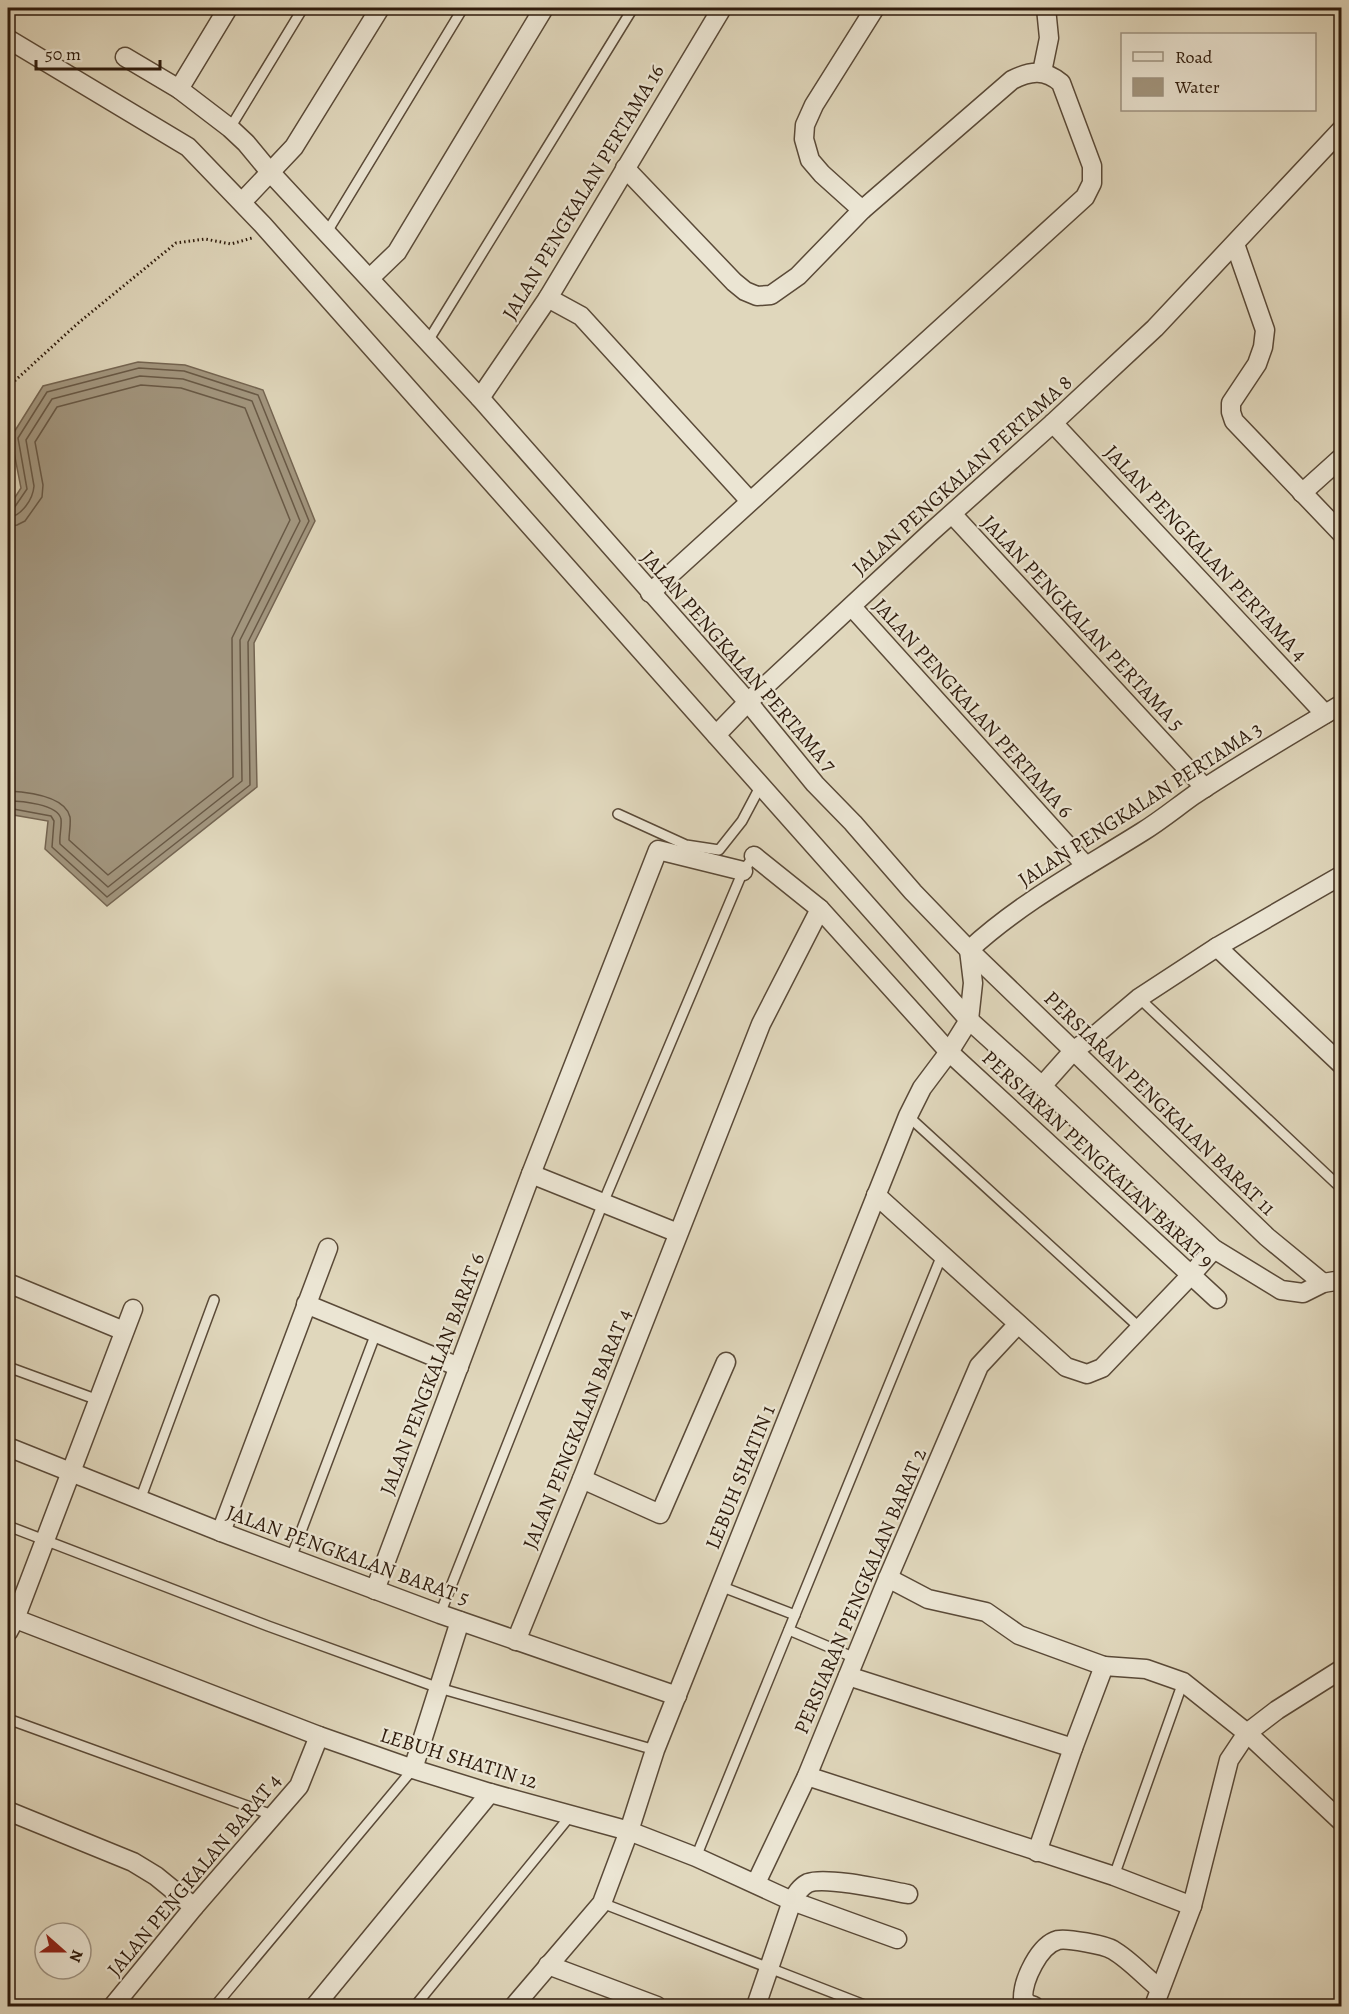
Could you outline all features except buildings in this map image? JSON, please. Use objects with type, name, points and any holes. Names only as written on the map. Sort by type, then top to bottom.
[{"type":"street","points":[[179,89],[228,8]]},
{"type":"street","points":[[242,202],[294,147],[380,8]]},
{"type":"street","points":[[370,278],[397,252],[543,8]]},
{"type":"street","name":"JALAN PENGKALAN PERTAMA 16","points":[[480,398],[548,298],[722,8]]},
{"type":"street","points":[[862,210],[810,160],[804,139],[805,125],[814,105],[876,8]]},
{"type":"street","points":[[1042,72],[1049,38],[1046,8]]},
{"type":"street","points":[[8,39],[188,147],[263,225],[969,1020],[1214,1249],[1281,1290],[1303,1293],[1323,1283],[1341,1280]]},
{"type":"street","name":"JALAN PENGKALAN PERTAMA 7","points":[[125,57],[179,89],[246,143],[270,172],[480,398],[748,702],[815,784],[969,950]]},
{"type":"street","points":[[625,168],[734,282],[745,291],[757,296],[771,295],[798,276],[862,210],[1012,80],[1024,74],[1042,72],[1053,76],[1061,83],[1092,166],[1092,183],[1085,197],[650,593]]},
{"type":"street","name":"JALAN PENGKALAN PERTAMA 8","points":[[716,735],[748,702],[1155,328],[1341,129]]},
{"type":"street","points":[[1235,244],[1265,330],[1263,347],[1257,364],[1231,403],[1234,421],[1341,534]]},
{"type":"street","points":[[548,298],[581,316],[750,501]]},
{"type":"street","name":"JALAN PENGKALAN PERTAMA 4","points":[[1053,423],[1325,714]]},
{"type":"street","points":[[1302,493],[1341,457]]},
{"type":"street","name":"JALAN PENGKALAN PERTAMA 5","points":[[952,514],[1205,788]]},
{"type":"street","name":"JALAN PENGKALAN PERTAMA 6","points":[[852,607],[1086,866]]},
{"type":"street","name":"JALAN PENGKALAN PERTAMA 3","points":[[969,950],[993,928],[1086,866],[1144,831],[1205,788],[1341,704]]},
{"type":"street","name":"JALAN PENGKALAN BARAT 6","points":[[375,1590],[531,1174],[658,850],[748,864]]},
{"type":"street","name":"PERSIARAN PENGKALAN BARAT 9","points":[[748,864],[820,909],[949,1052],[1217,1299]]},
{"type":"street","points":[[1042,1086],[1074,1050],[1139,998],[1217,947],[1341,875]]},
{"type":"street","name":"JALAN PENGKALAN BARAT 4","points":[[516,1641],[761,1024],[820,909]]},
{"type":"street","points":[[1217,947],[1341,1065]]},
{"type":"street","name":"LEBUH SHATIN 1","points":[[514,2007],[602,1903],[629,1831],[655,1750],[908,1116],[922,1088],[969,1020],[973,983],[969,950]]},
{"type":"street","name":"PERSIARAN PENGKALAN BARAT 11","points":[[969,950],[1267,1237],[1323,1283]]},
{"type":"street","points":[[531,1174],[678,1233]]},
{"type":"street","points":[[876,1195],[1066,1367],[1087,1374],[1101,1368],[1214,1249]]},
{"type":"street","points":[[221,1532],[328,1248]]},
{"type":"street","points":[[8,1283],[124,1331]]},
{"type":"street","points":[[306,1304],[459,1367]]},
{"type":"street","points":[[10,1622],[45,1540],[133,1309]]},
{"type":"street","name":"PERSIARAN PENGKALAN BARAT 2","points":[[756,1883],[807,1776],[888,1578],[979,1366],[1018,1324]]},
{"type":"street","points":[[582,1479],[660,1514],[726,1362]]},
{"type":"street","name":"JALAN PENGKALAN BARAT 5","points":[[8,1447],[221,1532],[460,1622],[677,1696]]},
{"type":"street","points":[[888,1578],[928,1599],[986,1612],[1019,1635],[1104,1666],[1146,1669],[1183,1682],[1247,1733],[1341,1822]]},
{"type":"street","name":"LEBUH SHATIN 12","points":[[10,1622],[413,1769],[490,1793],[629,1831],[696,1857],[792,1901],[897,1939]]},
{"type":"street","points":[[413,1769],[460,1622]]},
{"type":"street","points":[[1037,1852],[1104,1666]]},
{"type":"street","points":[[1154,2007],[1192,1906],[1229,1760],[1247,1733],[1277,1710],[1341,1669]]},
{"type":"street","points":[[848,1676],[1073,1748]]},
{"type":"street","name":"JALAN PENGKALAN BARAT 4","points":[[113,2007],[194,1907],[300,1785],[319,1736]]},
{"type":"street","points":[[807,1776],[1114,1876],[1192,1906]]},
{"type":"street","points":[[315,2007],[490,1793]]},
{"type":"street","points":[[8,1811],[133,1862],[156,1875],[194,1907]]},
{"type":"street","points":[[756,2007],[792,1901],[801,1887],[810,1882],[825,1881],[908,1894]]},
{"type":"street","points":[[1034,2007],[1023,1998],[1023,1987],[1030,1970],[1046,1948],[1058,1940],[1101,1944],[1114,1950],[1160,1989]]},
{"type":"street","points":[[548,1965],[657,2007]]},
{"type":"lane","points":[[230,128],[303,8]]},
{"type":"lane","points":[[327,232],[463,8]]},
{"type":"lane","points":[[428,341],[633,8]]},
{"type":"lane","points":[[618,814],[686,845],[719,850],[742,820],[760,785]]},
{"type":"lane","points":[[440,1614],[603,1203],[748,864]]},
{"type":"lane","points":[[1139,998],[1341,1189]]},
{"type":"lane","points":[[908,1116],[1140,1328]]},
{"type":"lane","points":[[696,1857],[942,1255]]},
{"type":"lane","points":[[140,1500],[214,1300]]},
{"type":"lane","points":[[291,1558],[376,1333]]},
{"type":"lane","points":[[8,1367],[98,1400]]},
{"type":"lane","points":[[8,1527],[439,1688],[655,1750]]},
{"type":"lane","points":[[720,1587],[795,1615]]},
{"type":"lane","points":[[789,1630],[855,1658]]},
{"type":"lane","points":[[1114,1876],[1183,1682]]},
{"type":"lane","points":[[8,1719],[275,1816]]},
{"type":"lane","points":[[214,2007],[413,1769]]},
{"type":"lane","points":[[415,2007],[571,1815]]},
{"type":"lane","points":[[602,1903],[867,2007]]},
{"type":"path","points":[[8,387],[76,324],[176,243],[205,239],[231,244],[251,239],[263,225]]},
{"type":"water","points":[[138,362],[185,365],[263,390],[315,521],[254,643],[257,787],[107,906],[45,849],[48,821],[8,814],[8,508],[21,488],[11,437],[43,386]]}]
